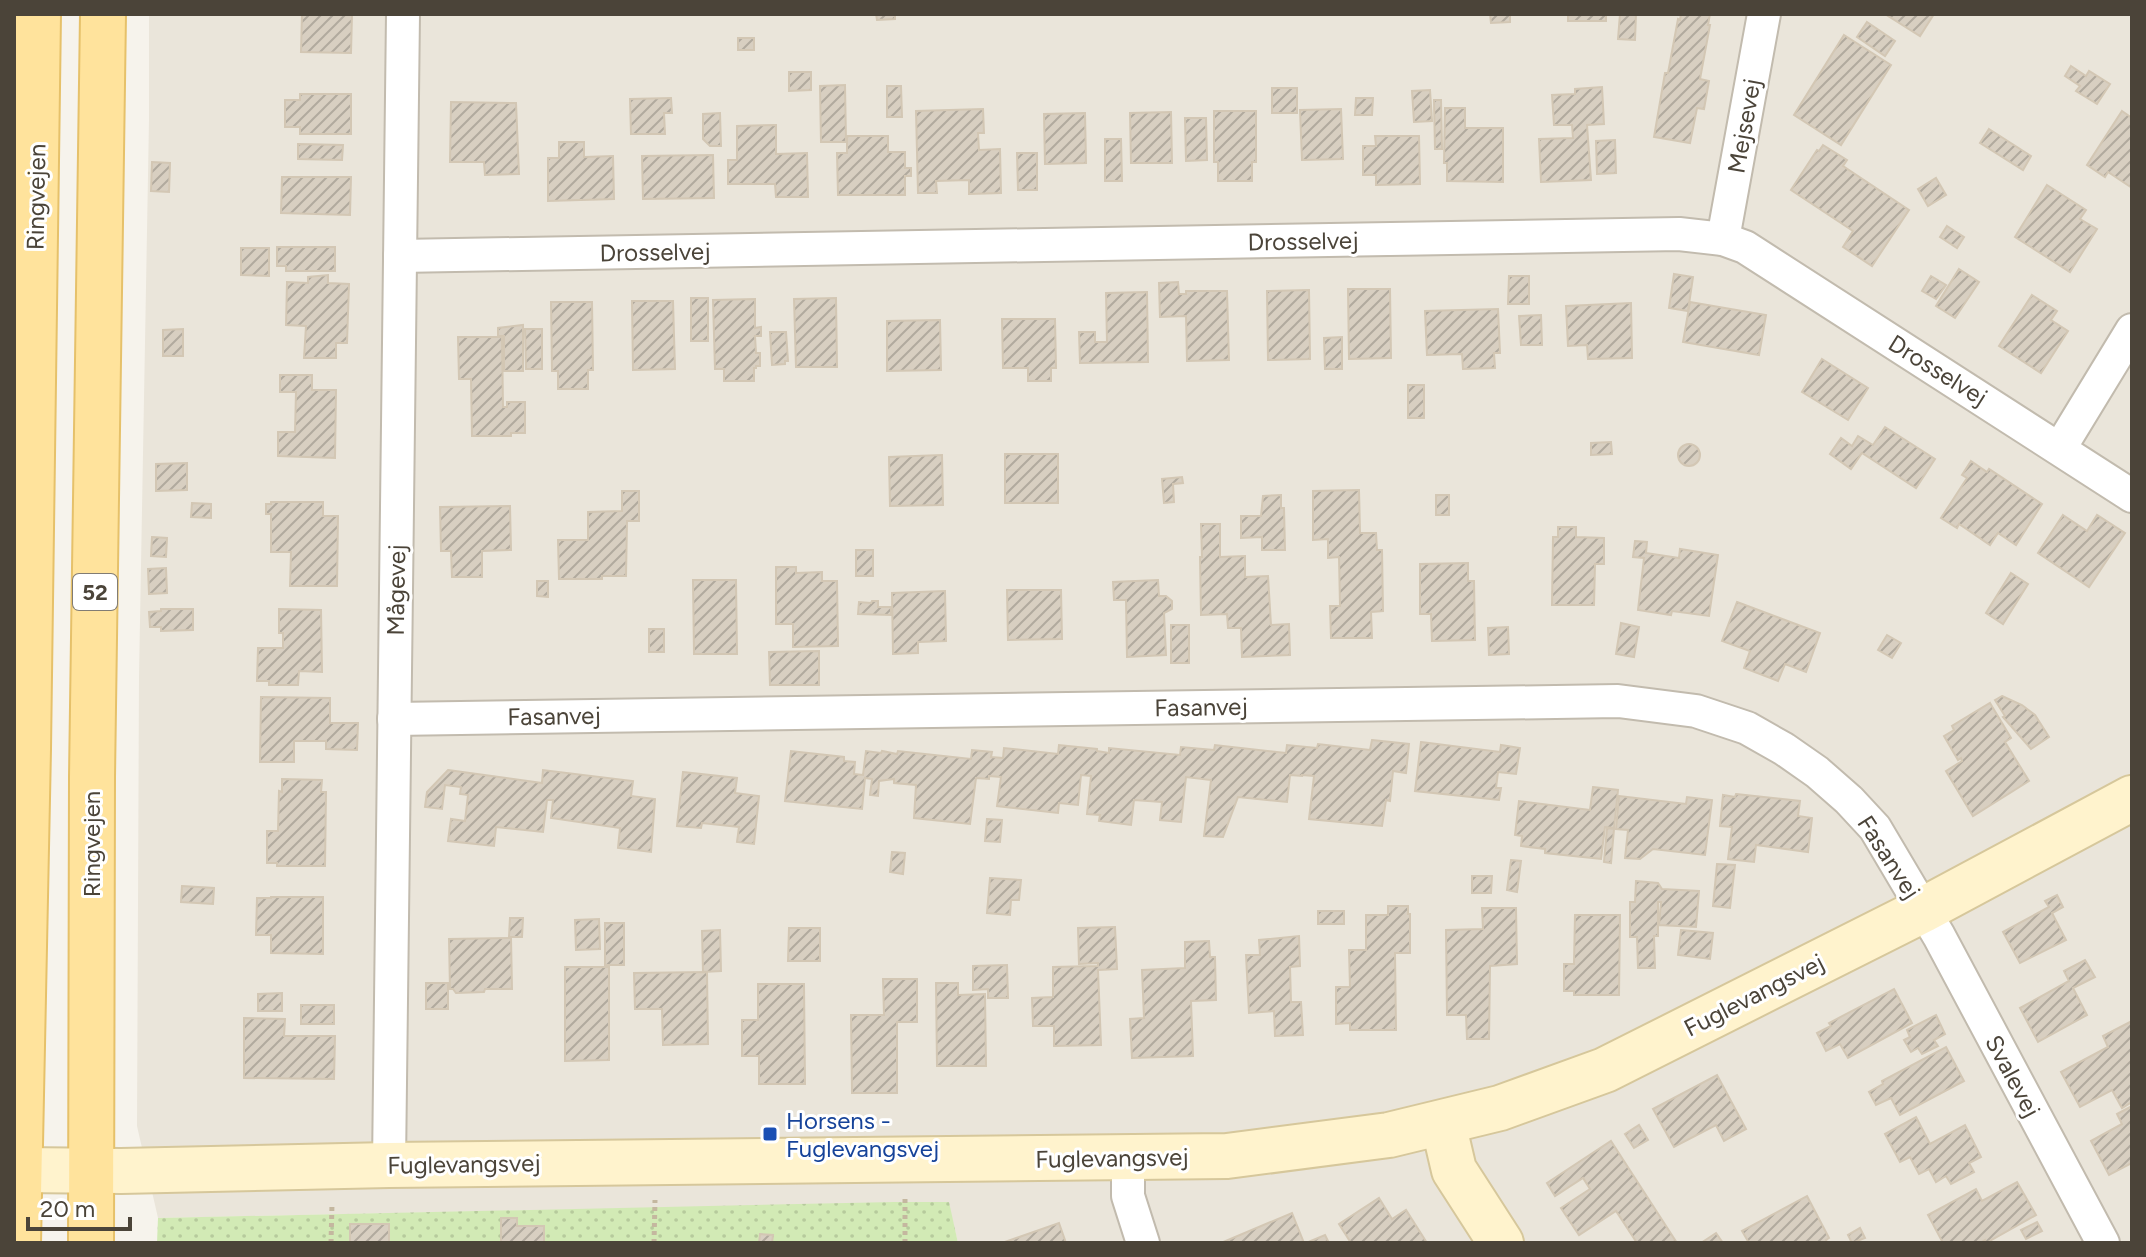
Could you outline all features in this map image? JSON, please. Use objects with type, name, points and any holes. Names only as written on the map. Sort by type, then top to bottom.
[{"type":"main road","name":"Ringvejen","points":[[18,1243],[38,14]]},
{"type":"main road","name":"Ringvejen","points":[[91,1243],[92,777],[103,14]]},
{"type":"street","name":"Mågevej","points":[[389,1165],[403,14]]},
{"type":"street","name":"Mejsevej","points":[[1723,239],[1764,14]]},
{"type":"street","name":"Drosselvej","points":[[400,256],[1679,234],[1723,239],[1745,247],[2132,496]]},
{"type":"street","points":[[2060,448],[2132,330]]},
{"type":"street","name":"Fasanvej","points":[[394,719],[1618,701],[1655,705],[1696,711],[1747,728],[1817,772],[1875,828],[1923,910]]},
{"type":"street","name":"Fuglevangsvej","points":[[17,1170],[1227,1156],[1389,1135],[1500,1108],[1605,1070],[1923,910],[2132,798]]},
{"type":"street","name":"Svalevej","points":[[1923,910],[2103,1243]]},
{"type":"street","points":[[1443,1123],[1454,1170],[1501,1243]]},
{"type":"street","points":[[1128,1158],[1128,1196],[1143,1243]]},
{"type":"shaded area","points":[[149,14],[2132,14],[2132,1243],[958,1243],[948,1202],[158,1218],[137,1126],[139,677]]},
{"type":"green space","points":[[949,1202],[958,1243],[157,1243],[158,1218]]},
{"type":"building","points":[[302,14],[352,14],[351,53],[301,52]]},
{"type":"building","points":[[876,14],[895,14],[895,19],[877,20]]},
{"type":"building","points":[[1490,14],[1510,14],[1510,22],[1491,23]]},
{"type":"building","points":[[1568,14],[1606,14],[1606,21],[1568,21]]},
{"type":"building","points":[[1620,14],[1636,14],[1635,40],[1618,39]]},
{"type":"building","points":[[1681,14],[1710,14],[1700,79],[1709,81],[1704,109],[1697,108],[1690,143],[1654,137],[1665,73],[1668,73]]},
{"type":"building","points":[[1885,14],[1934,14],[1920,36]]},
{"type":"building","points":[[1867,22],[1895,41],[1885,56],[1857,37]]},
{"type":"building","points":[[1844,35],[1891,65],[1841,145],[1794,115]]},
{"type":"building","points":[[738,38],[754,38],[754,50],[738,50]]},
{"type":"building","points":[[2071,66],[2086,76],[2089,71],[2110,84],[2097,104],[2076,91],[2080,86],[2065,76]]},
{"type":"building","points":[[789,72],[811,72],[811,90],[789,91]]},
{"type":"building","points":[[845,85],[846,142],[821,142],[820,86]]},
{"type":"building","points":[[887,86],[901,86],[902,117],[887,117]]},
{"type":"building","points":[[1602,87],[1604,124],[1587,125],[1591,180],[1541,182],[1539,139],[1573,138],[1572,125],[1554,125],[1552,95],[1575,94],[1575,89]]},
{"type":"building","points":[[1272,88],[1297,88],[1297,113],[1272,113]]},
{"type":"building","points":[[1430,90],[1432,121],[1414,122],[1412,91]]},
{"type":"building","points":[[300,94],[351,94],[351,134],[300,134],[300,127],[285,127],[285,100],[300,100]]},
{"type":"building","points":[[671,98],[672,113],[664,113],[665,134],[631,134],[630,99]]},
{"type":"building","points":[[1356,98],[1373,98],[1372,115],[1355,115]]},
{"type":"building","points":[[1434,100],[1441,100],[1442,149],[1435,149]]},
{"type":"building","points":[[451,102],[516,103],[519,174],[485,175],[484,162],[450,162]]},
{"type":"building","points":[[1445,108],[1465,108],[1465,128],[1503,128],[1503,182],[1447,181],[1447,163],[1444,163]]},
{"type":"building","points":[[983,109],[984,133],[978,133],[979,150],[1000,149],[1001,193],[969,194],[969,180],[936,181],[937,193],[918,193],[916,111]]},
{"type":"building","points":[[1341,109],[1343,159],[1302,160],[1300,110]]},
{"type":"building","points":[[1214,111],[1256,111],[1256,162],[1252,162],[1252,181],[1218,181],[1218,162],[1214,162]]},
{"type":"building","points":[[2122,111],[2132,118],[2132,188],[2108,172],[2105,177],[2087,165]]},
{"type":"building","points":[[1171,112],[1172,163],[1131,163],[1130,113]]},
{"type":"building","points":[[720,113],[721,146],[710,146],[703,139],[703,114]]},
{"type":"building","points":[[1085,113],[1086,163],[1045,164],[1044,114]]},
{"type":"building","points":[[1185,118],[1206,118],[1207,160],[1186,161]]},
{"type":"building","points":[[776,125],[776,154],[807,153],[808,197],[776,197],[775,184],[728,184],[728,160],[737,160],[737,126]]},
{"type":"building","points":[[1989,129],[2031,156],[2023,170],[1980,143]]},
{"type":"building","points":[[847,136],[888,136],[888,152],[905,152],[905,168],[911,168],[911,176],[905,176],[905,195],[838,195],[837,153],[847,153]]},
{"type":"building","points":[[1375,136],[1419,136],[1420,184],[1376,185],[1376,175],[1363,175],[1363,146],[1376,146]]},
{"type":"building","points":[[1105,139],[1121,139],[1122,181],[1105,181]]},
{"type":"building","points":[[1615,140],[1616,173],[1597,174],[1596,141]]},
{"type":"building","points":[[559,142],[584,142],[584,157],[613,156],[614,199],[548,201],[548,158],[559,158]]},
{"type":"building","points":[[298,144],[343,145],[342,160],[298,159]]},
{"type":"building","points":[[1823,145],[1847,160],[1843,166],[1909,210],[1872,266],[1843,247],[1853,231],[1791,190]]},
{"type":"building","points":[[1017,153],[1037,153],[1037,190],[1018,190]]},
{"type":"building","points":[[713,155],[714,198],[643,199],[642,156]]},
{"type":"building","points":[[152,162],[170,163],[169,192],[151,191]]},
{"type":"building","points":[[282,177],[351,177],[350,215],[281,213]]},
{"type":"building","points":[[1936,178],[1946,195],[1928,206],[1918,189]]},
{"type":"building","points":[[2047,185],[2086,210],[2080,219],[2097,229],[2070,272],[2015,237]]},
{"type":"building","points":[[1947,226],[1964,237],[1957,248],[1940,237]]},
{"type":"building","points":[[277,247],[335,247],[335,271],[286,271],[286,266],[277,266]]},
{"type":"building","points":[[241,248],[269,248],[269,276],[241,275]]},
{"type":"building","points":[[1959,269],[1979,282],[1955,318],[1936,306]]},
{"type":"building","points":[[1674,274],[1693,277],[1688,311],[1669,308]]},
{"type":"building","points":[[328,275],[328,283],[349,284],[347,343],[336,343],[336,358],[304,358],[306,326],[286,325],[287,282],[308,283],[308,277]]},
{"type":"building","points":[[1509,276],[1529,276],[1529,304],[1508,304]]},
{"type":"building","points":[[1931,276],[1946,285],[1936,299],[1922,291]]},
{"type":"building","points":[[1178,282],[1179,294],[1186,294],[1186,291],[1227,291],[1229,360],[1187,361],[1186,316],[1160,317],[1159,283]]},
{"type":"building","points":[[1348,289],[1390,289],[1391,358],[1349,359]]},
{"type":"building","points":[[1309,290],[1310,359],[1268,360],[1267,291]]},
{"type":"building","points":[[1147,292],[1148,362],[1080,363],[1079,332],[1095,332],[1095,342],[1107,342],[1106,293]]},
{"type":"building","points":[[2032,295],[2057,311],[2051,320],[2068,331],[2041,373],[1999,346]]},
{"type":"building","points":[[691,298],[708,298],[708,341],[691,341]]},
{"type":"building","points":[[836,298],[837,367],[796,367],[794,299]]},
{"type":"building","points":[[755,299],[755,328],[761,327],[761,336],[755,336],[760,366],[754,368],[754,381],[724,381],[724,369],[715,369],[713,300]]},
{"type":"building","points":[[632,301],[673,301],[675,369],[633,370]]},
{"type":"building","points":[[551,302],[592,302],[593,370],[588,370],[588,389],[558,389],[558,371],[552,371]]},
{"type":"building","points":[[1690,302],[1766,315],[1759,355],[1683,342]]},
{"type":"building","points":[[1631,303],[1632,358],[1588,359],[1587,345],[1568,346],[1566,306]]},
{"type":"building","points":[[1498,309],[1500,353],[1494,353],[1495,368],[1463,369],[1462,354],[1427,355],[1425,311]]},
{"type":"building","points":[[1541,315],[1542,345],[1521,345],[1519,316]]},
{"type":"building","points":[[1002,319],[1055,319],[1056,368],[1051,368],[1051,381],[1028,381],[1028,368],[1003,368]]},
{"type":"building","points":[[940,320],[941,370],[887,371],[887,321]]},
{"type":"building","points":[[523,325],[523,371],[504,371],[504,336],[498,336],[498,328]]},
{"type":"building","points":[[183,329],[183,356],[163,356],[163,330]]},
{"type":"building","points":[[525,329],[542,329],[542,369],[526,369]]},
{"type":"building","points":[[770,332],[786,332],[788,361],[785,364],[772,365]]},
{"type":"building","points":[[458,337],[502,337],[503,407],[507,407],[507,402],[525,402],[525,433],[472,436],[471,379],[459,379]]},
{"type":"building","points":[[1342,337],[1342,369],[1325,369],[1324,338]]},
{"type":"building","points":[[1822,359],[1868,388],[1848,420],[1802,392]]},
{"type":"building","points":[[280,375],[312,375],[312,390],[336,390],[335,458],[278,456],[278,432],[295,432],[296,392],[280,392]]},
{"type":"building","points":[[1408,385],[1424,385],[1424,418],[1408,418]]},
{"type":"building","points":[[1885,427],[1935,459],[1916,488],[1862,453],[1851,469],[1830,454],[1841,438],[1852,446],[1858,436],[1873,445]]},
{"type":"building","points":[[1611,442],[1612,454],[1591,455],[1591,443]]},
{"type":"building","points":[[1689,444],[1697,447],[1700,455],[1697,463],[1689,466],[1681,463],[1678,455],[1681,447]]},
{"type":"building","points":[[1005,454],[1058,454],[1058,503],[1005,503]]},
{"type":"building","points":[[942,455],[943,505],[890,506],[889,457]]},
{"type":"building","points":[[1971,461],[1987,472],[1989,469],[2042,504],[2016,545],[1998,533],[1990,545],[1959,524],[1957,528],[1941,518],[1967,478],[1962,475]]},
{"type":"building","points":[[187,463],[187,490],[156,491],[156,464]]},
{"type":"building","points":[[1182,477],[1183,483],[1173,484],[1174,502],[1164,503],[1162,479]]},
{"type":"building","points":[[1359,490],[1360,533],[1376,533],[1377,550],[1382,550],[1383,611],[1371,612],[1372,638],[1331,638],[1330,606],[1340,606],[1339,557],[1328,558],[1328,539],[1313,540],[1313,491]]},
{"type":"building","points":[[622,491],[639,491],[639,521],[627,521],[626,576],[559,579],[558,540],[588,540],[588,512],[622,511]]},
{"type":"building","points":[[1281,495],[1285,550],[1262,550],[1262,537],[1241,538],[1241,516],[1261,516],[1263,496]]},
{"type":"building","points":[[1436,495],[1449,495],[1449,515],[1436,515]]},
{"type":"building","points":[[323,502],[323,516],[338,516],[337,586],[290,586],[291,552],[271,552],[271,514],[266,514],[266,504]]},
{"type":"building","points":[[192,503],[211,504],[211,518],[191,517]]},
{"type":"building","points":[[510,506],[511,550],[482,551],[482,577],[452,577],[451,551],[441,551],[440,507]]},
{"type":"building","points":[[2063,515],[2087,531],[2097,515],[2125,533],[2089,587],[2038,553]]},
{"type":"building","points":[[1201,524],[1220,524],[1220,557],[1245,556],[1245,577],[1268,576],[1271,625],[1289,624],[1290,655],[1242,657],[1241,628],[1228,628],[1227,614],[1201,615]]},
{"type":"building","points":[[1558,527],[1576,527],[1576,537],[1604,538],[1604,564],[1595,564],[1594,605],[1552,605],[1553,537],[1558,537]]},
{"type":"building","points":[[152,537],[167,538],[166,557],[151,556]]},
{"type":"building","points":[[1635,541],[1647,542],[1646,553],[1679,558],[1680,549],[1718,555],[1709,616],[1638,610],[1644,558],[1633,557]]},
{"type":"building","points":[[856,550],[873,550],[873,576],[856,576]]},
{"type":"building","points":[[1468,563],[1468,581],[1474,581],[1475,640],[1432,641],[1431,614],[1420,614],[1420,564]]},
{"type":"building","points":[[776,567],[796,567],[796,573],[822,572],[822,581],[837,581],[838,646],[793,647],[793,624],[776,624]]},
{"type":"building","points":[[166,568],[167,593],[149,594],[148,569]]},
{"type":"building","points":[[2011,573],[2028,584],[2003,624],[1986,613]]},
{"type":"building","points":[[693,580],[736,580],[737,654],[694,654]]},
{"type":"building","points":[[1158,580],[1159,596],[1166,596],[1172,601],[1172,609],[1164,613],[1166,655],[1127,657],[1126,600],[1114,600],[1113,582]]},
{"type":"building","points":[[537,581],[548,581],[548,597],[537,596]]},
{"type":"building","points":[[1007,590],[1061,590],[1062,639],[1008,640]]},
{"type":"building","points":[[945,591],[946,641],[918,642],[918,653],[893,654],[892,593]]},
{"type":"building","points":[[878,601],[878,607],[891,607],[891,615],[858,614],[859,602]]},
{"type":"building","points":[[1737,602],[1820,633],[1806,672],[1785,664],[1778,681],[1744,668],[1750,651],[1722,641]]},
{"type":"building","points":[[193,609],[193,630],[161,631],[161,627],[150,627],[149,612]]},
{"type":"building","points":[[279,609],[321,610],[322,672],[299,671],[298,685],[269,685],[269,681],[257,681],[258,648],[283,648],[283,633],[279,633]]},
{"type":"building","points":[[1621,623],[1639,627],[1634,657],[1616,654]]},
{"type":"building","points":[[1171,625],[1189,625],[1189,663],[1171,663]]},
{"type":"building","points":[[1508,627],[1509,654],[1489,655],[1488,628]]},
{"type":"building","points":[[649,629],[664,629],[664,652],[649,652]]},
{"type":"building","points":[[1887,635],[1901,643],[1892,658],[1878,650]]},
{"type":"building","points":[[819,651],[819,685],[770,685],[769,652]]},
{"type":"building","points":[[2002,696],[2035,715],[2049,737],[2031,749],[2003,717],[1995,700]]},
{"type":"building","points":[[261,697],[330,698],[330,723],[358,723],[357,750],[326,749],[326,741],[294,741],[294,762],[260,762]]},
{"type":"building","points":[[1990,703],[2011,738],[2005,742],[2029,781],[1973,816],[1946,771],[1962,761],[1961,758],[1958,760],[1944,736],[1954,730],[1952,726]]},
{"type":"building","points":[[1372,740],[1409,744],[1406,773],[1393,771],[1390,801],[1386,800],[1382,826],[1309,819],[1314,776],[1302,775],[1290,775],[1287,802],[1238,797],[1223,837],[1204,836],[1211,780],[1186,777],[1181,822],[1160,820],[1162,802],[1134,800],[1131,825],[1099,821],[1100,815],[1087,814],[1091,776],[1081,775],[1078,805],[1059,803],[1058,813],[997,806],[1001,777],[976,778],[970,824],[914,818],[916,785],[894,783],[894,779],[879,781],[878,796],[870,795],[872,779],[865,778],[862,809],[785,801],[791,751],[844,757],[844,761],[855,762],[854,774],[863,775],[866,751],[897,754],[898,751],[971,759],[972,750],[992,752],[991,757],[1003,758],[1004,748],[1058,754],[1059,745],[1109,753],[1109,748],[1180,755],[1181,747],[1214,750],[1215,745],[1286,753],[1287,745],[1317,748],[1318,744],[1370,750]]},
{"type":"building","points":[[1421,742],[1500,752],[1501,745],[1520,748],[1516,774],[1498,772],[1496,788],[1501,788],[1499,800],[1415,791]]},
{"type":"building","points":[[448,770],[542,783],[543,770],[633,781],[631,796],[655,799],[651,852],[618,848],[620,828],[551,818],[553,800],[547,800],[543,832],[496,827],[494,846],[448,841],[451,819],[465,821],[468,795],[460,794],[461,787],[445,785],[442,809],[425,807],[427,792]]},
{"type":"building","points":[[683,772],[737,778],[735,793],[759,796],[754,844],[737,842],[739,827],[702,823],[701,828],[677,826]]},
{"type":"building","points":[[282,779],[322,780],[321,792],[326,792],[325,866],[277,866],[277,863],[267,863],[267,831],[278,831]]},
{"type":"building","points":[[1593,787],[1618,790],[1614,828],[1605,827],[1601,859],[1545,853],[1545,849],[1521,846],[1522,836],[1515,835],[1519,801],[1590,810]]},
{"type":"building","points":[[1736,794],[1800,801],[1798,816],[1812,818],[1808,852],[1756,845],[1754,862],[1728,859],[1732,827],[1720,826],[1723,795],[1735,797]]},
{"type":"building","points":[[1619,796],[1686,804],[1687,797],[1712,800],[1705,855],[1653,849],[1640,859],[1625,858],[1628,830],[1616,829]]},
{"type":"building","points":[[987,819],[1002,820],[1000,842],[985,841]]},
{"type":"building","points":[[1607,828],[1614,829],[1611,863],[1604,862]]},
{"type":"building","points":[[892,852],[905,853],[903,874],[890,872]]},
{"type":"building","points":[[1511,860],[1521,861],[1517,892],[1507,890]]},
{"type":"building","points":[[1717,864],[1735,865],[1730,908],[1713,906]]},
{"type":"building","points":[[1472,876],[1492,876],[1491,893],[1472,893]]},
{"type":"building","points":[[990,878],[1021,880],[1019,900],[1011,900],[1010,915],[987,913]]},
{"type":"building","points":[[1636,881],[1658,883],[1662,889],[1699,891],[1696,927],[1659,925],[1661,902],[1658,902],[1658,936],[1654,936],[1655,968],[1638,968],[1637,937],[1630,937],[1630,902],[1635,902]]},
{"type":"building","points":[[182,886],[214,888],[213,904],[181,902]]},
{"type":"building","points":[[2057,895],[2063,907],[2052,913],[2066,940],[2020,963],[2003,932],[2049,907],[2045,901]]},
{"type":"building","points":[[323,897],[323,954],[271,953],[271,935],[256,935],[257,898]]},
{"type":"building","points":[[1388,906],[1408,906],[1410,914],[1410,953],[1395,953],[1396,1030],[1350,1030],[1350,1023],[1336,1024],[1336,987],[1350,987],[1349,950],[1366,950],[1366,915],[1388,915]]},
{"type":"building","points":[[1482,908],[1516,908],[1517,964],[1490,966],[1489,1039],[1467,1039],[1466,1015],[1447,1015],[1446,930],[1483,929]]},
{"type":"building","points":[[1318,911],[1344,911],[1344,924],[1318,924]]},
{"type":"building","points":[[1575,915],[1620,915],[1619,995],[1574,995],[1574,991],[1564,991],[1564,964],[1574,964]]},
{"type":"building","points":[[510,918],[523,918],[522,937],[509,937]]},
{"type":"building","points":[[599,919],[600,949],[576,950],[575,920]]},
{"type":"building","points":[[605,923],[624,923],[624,965],[605,965]]},
{"type":"building","points":[[1115,927],[1117,969],[1098,970],[1101,1045],[1054,1046],[1054,1026],[1033,1026],[1032,998],[1053,997],[1053,967],[1098,966],[1098,963],[1079,964],[1078,928]]},
{"type":"building","points":[[789,928],[820,928],[820,961],[788,961]]},
{"type":"building","points":[[720,930],[721,971],[703,972],[702,931]]},
{"type":"building","points":[[1681,930],[1713,933],[1710,959],[1678,955]]},
{"type":"building","points":[[1299,936],[1300,966],[1290,967],[1291,1002],[1301,1002],[1303,1035],[1275,1036],[1274,1011],[1249,1013],[1246,955],[1260,955],[1259,940]]},
{"type":"building","points":[[511,938],[512,989],[456,993],[450,989],[449,939]]},
{"type":"building","points":[[1209,941],[1210,957],[1215,957],[1216,1000],[1191,1001],[1193,1056],[1132,1058],[1130,1019],[1144,1018],[1142,970],[1185,968],[1185,942]]},
{"type":"building","points":[[2085,960],[2095,977],[2073,988],[2087,1015],[2038,1042],[2020,1008],[2069,981],[2064,971]]},
{"type":"building","points":[[1007,965],[1008,998],[988,998],[988,989],[973,990],[973,966]]},
{"type":"building","points":[[565,967],[609,967],[609,1060],[565,1061]]},
{"type":"building","points":[[707,972],[708,1044],[663,1045],[662,1009],[635,1009],[634,973]]},
{"type":"building","points":[[883,979],[917,979],[917,1022],[897,1022],[897,1093],[852,1093],[851,1015],[884,1015]]},
{"type":"building","points":[[426,983],[448,983],[448,1009],[426,1009]]},
{"type":"building","points":[[936,983],[958,983],[958,995],[985,994],[986,1066],[937,1066]]},
{"type":"building","points":[[758,984],[804,984],[805,1084],[759,1084],[759,1056],[742,1056],[742,1020],[758,1020]]},
{"type":"building","points":[[1894,989],[1912,1023],[1848,1058],[1840,1044],[1826,1051],[1817,1033],[1831,1026],[1829,1023]]},
{"type":"building","points":[[282,993],[282,1011],[258,1011],[258,994]]},
{"type":"building","points":[[301,1005],[334,1005],[334,1024],[301,1024]]},
{"type":"building","points":[[1936,1015],[1945,1034],[1934,1040],[1938,1046],[1922,1054],[1918,1048],[1911,1052],[1904,1040],[1910,1037],[1907,1030]]},
{"type":"building","points":[[244,1018],[285,1019],[284,1036],[335,1036],[334,1079],[244,1078]]},
{"type":"building","points":[[2132,1021],[2132,1102],[2122,1108],[2112,1090],[2080,1107],[2061,1072],[2108,1047],[2103,1036]]},
{"type":"building","points":[[1946,1047],[1964,1081],[1900,1115],[1891,1098],[1876,1105],[1869,1092],[1883,1084],[1882,1081]]},
{"type":"building","points":[[1717,1075],[1746,1129],[1724,1141],[1716,1125],[1674,1147],[1653,1109]]},
{"type":"building","points":[[2132,1106],[2132,1163],[2109,1175],[2091,1141],[2122,1124],[2117,1114]]},
{"type":"building","points":[[1916,1117],[1930,1144],[1965,1125],[1981,1157],[1969,1163],[1974,1172],[1951,1184],[1946,1176],[1936,1182],[1929,1169],[1919,1174],[1910,1157],[1900,1162],[1885,1134]]},
{"type":"building","points":[[1639,1125],[1648,1140],[1634,1148],[1625,1134]]},
{"type":"building","points":[[1611,1141],[1677,1243],[1637,1243],[1616,1211],[1579,1235],[1561,1208],[1590,1189],[1583,1178],[1555,1196],[1547,1183]]},
{"type":"building","points":[[2017,1182],[2036,1215],[1986,1243],[1985,1240],[1980,1243],[1943,1243],[1928,1215],[1976,1189],[1982,1201]]},
{"type":"building","points":[[1807,1196],[1829,1238],[1827,1243],[1749,1243],[1742,1231]]},
{"type":"building","points":[[1379,1198],[1392,1219],[1406,1210],[1427,1243],[1351,1243],[1339,1224]]},
{"type":"building","points":[[1292,1213],[1304,1243],[1221,1243]]},
{"type":"building","points":[[501,1218],[517,1218],[517,1226],[544,1226],[544,1243],[501,1243]]},
{"type":"building","points":[[2037,1222],[2042,1231],[2026,1239],[2021,1230]]},
{"type":"building","points":[[1059,1223],[1066,1243],[1002,1243]]},
{"type":"building","points":[[350,1224],[389,1224],[389,1243],[350,1243]]},
{"type":"building","points":[[1860,1228],[1865,1238],[1852,1243],[1848,1235]]},
{"type":"building","points":[[1716,1233],[1723,1243],[1701,1243]]},
{"type":"building","points":[[760,1234],[773,1235],[772,1243],[759,1243]]},
{"type":"building","points":[[1325,1235],[1329,1243],[1306,1243]]},
{"type":"place","name":"Horsens - Fuglevangsvej","points":[[770,1134]]}]
